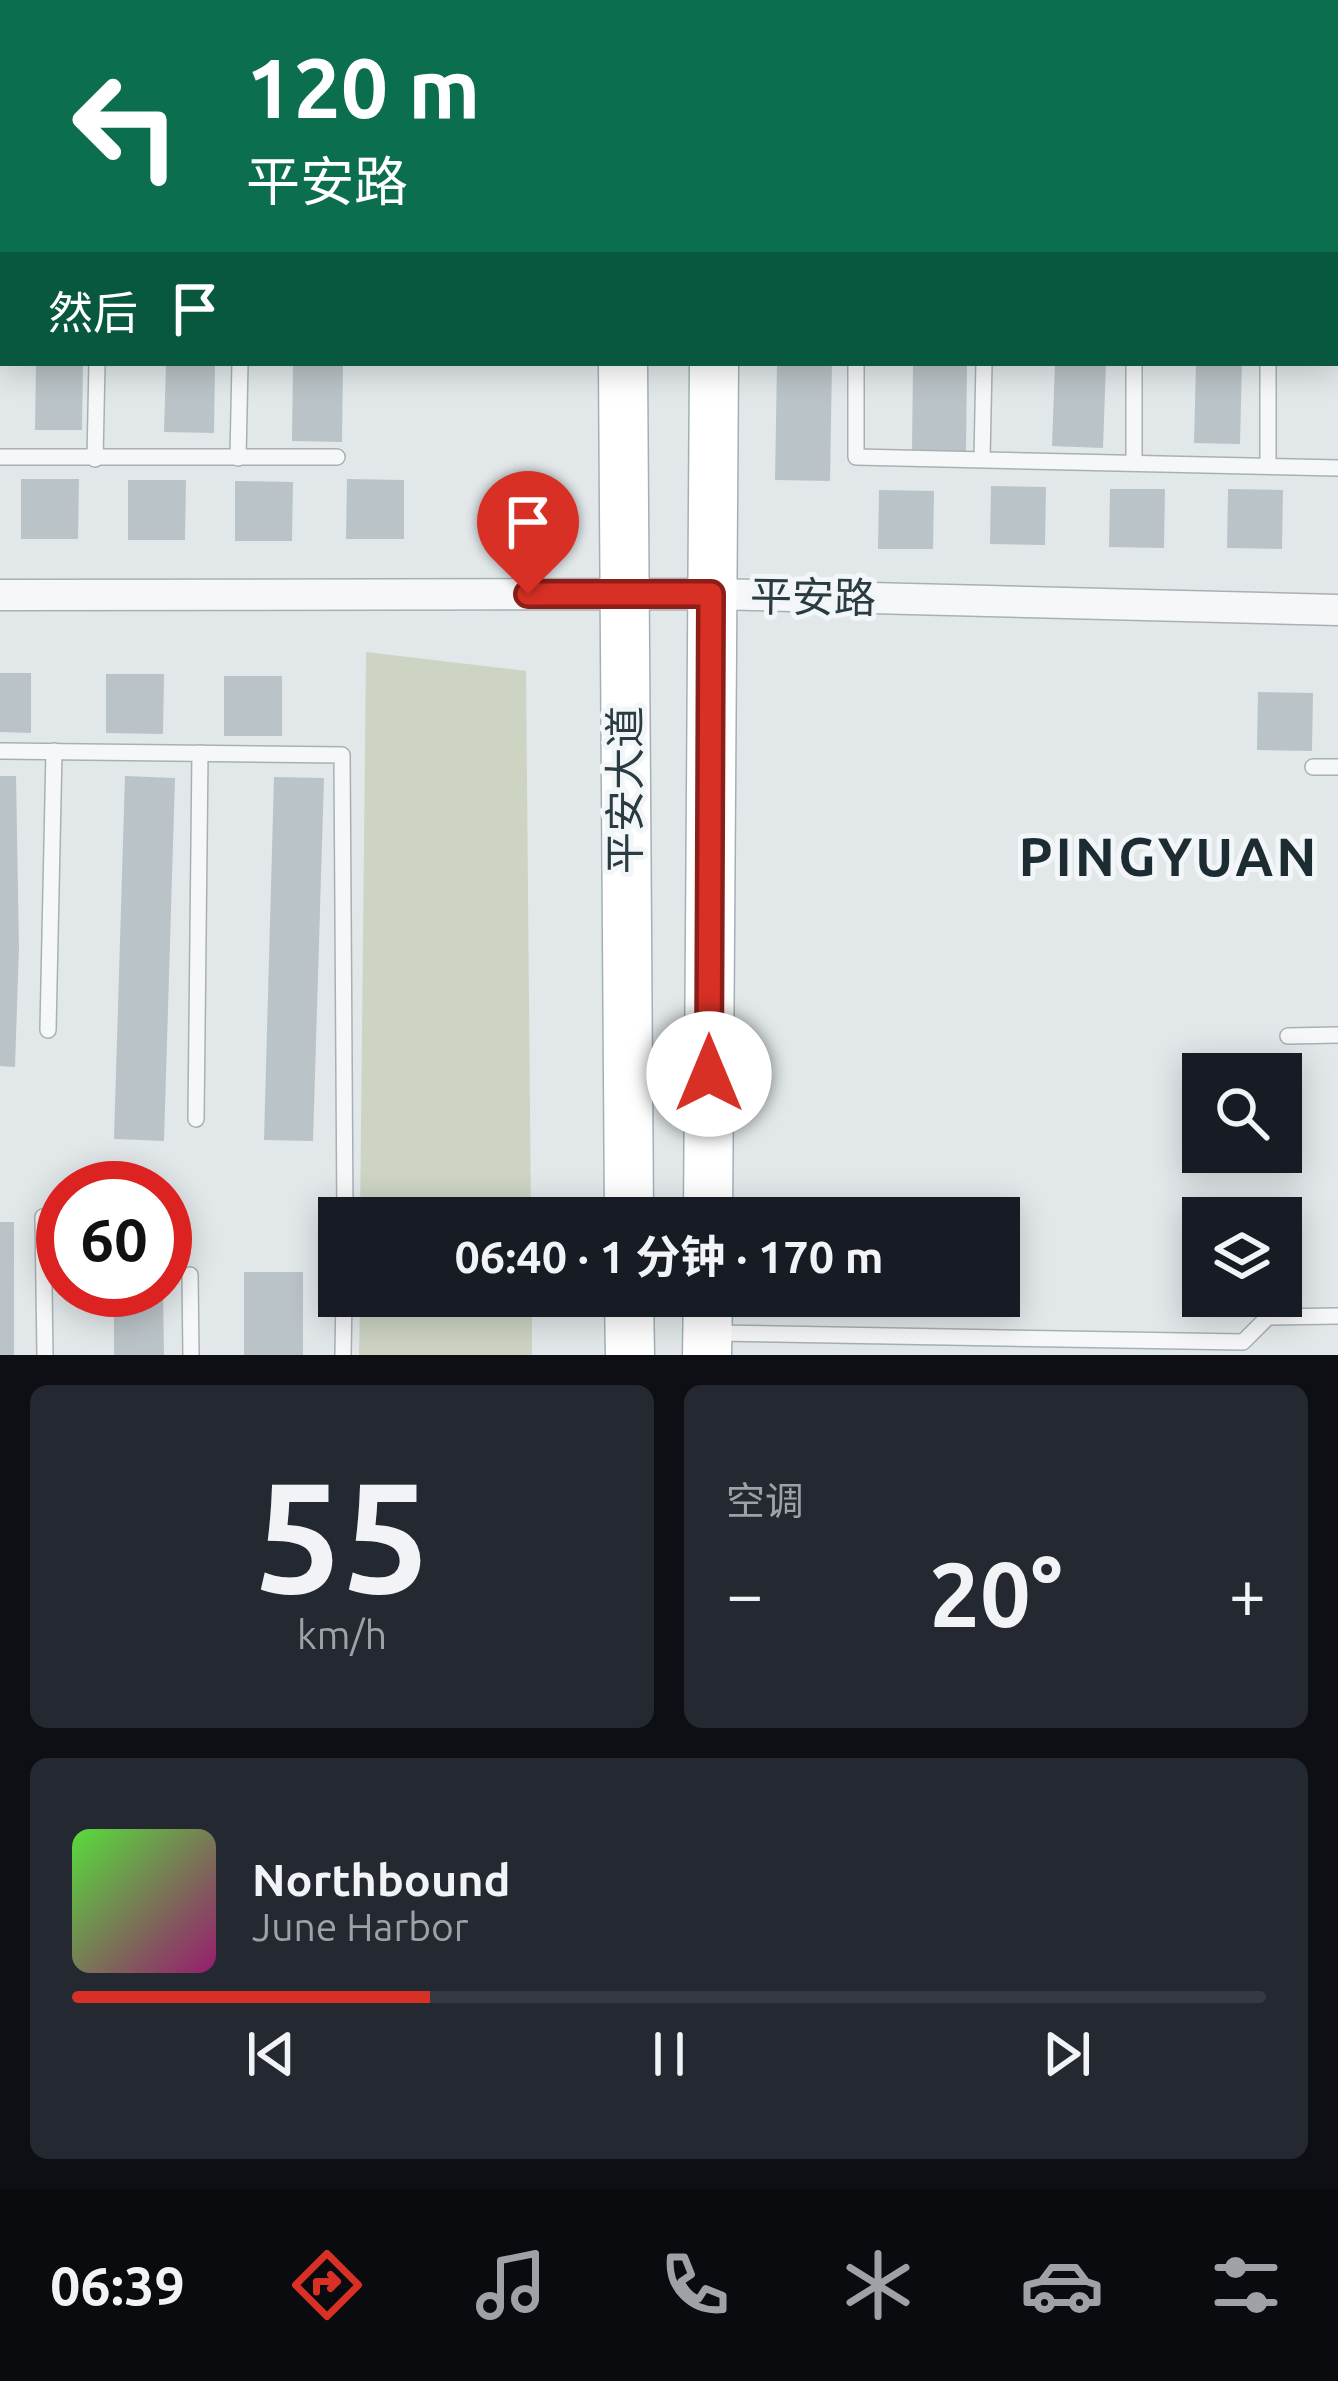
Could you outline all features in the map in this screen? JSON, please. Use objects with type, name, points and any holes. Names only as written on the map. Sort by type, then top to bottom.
[{"type":"main road","name":"平安大道","points":[[623,366],[629,1197]]},
{"type":"main road","name":"平安大道","points":[[708,1197],[715,366]]},
{"type":"main road","points":[[629,1317],[630,1355]]},
{"type":"street","name":"平安路","points":[[0,595],[711,594],[1338,610]]},
{"type":"lane","points":[[95,458],[97,366]]},
{"type":"lane","points":[[238,458],[241,366]]},
{"type":"lane","points":[[856,366],[856,457],[1338,468]]},
{"type":"lane","points":[[982,459],[984,366]]},
{"type":"lane","points":[[1134,366],[1134,463]]},
{"type":"lane","points":[[1268,366],[1268,466]]},
{"type":"lane","points":[[0,457],[338,458]]},
{"type":"lane","points":[[0,751],[342,754],[345,1197]]},
{"type":"lane","points":[[48,1030],[54,752]]},
{"type":"lane","points":[[196,1119],[200,753]]},
{"type":"lane","points":[[1313,767],[1338,767]]},
{"type":"lane","points":[[1288,1036],[1338,1035]]},
{"type":"lane","points":[[708,1328],[1244,1342],[1268,1317],[1338,1316]]},
{"type":"lane","points":[[44,1317],[45,1355]]},
{"type":"lane","points":[[191,1317],[191,1355]]},
{"type":"lane","points":[[343,1355],[344,1317]]},
{"type":"green space","points":[[366,652],[526,671],[531,1197],[360,1197]]},
{"type":"green space","points":[[360,1317],[532,1317],[532,1355],[359,1355]]},
{"type":"building","points":[[36,366],[83,366],[82,430],[35,430]]},
{"type":"building","points":[[166,366],[215,366],[214,433],[164,432]]},
{"type":"building","points":[[293,366],[343,366],[342,442],[292,441]]},
{"type":"building","points":[[777,366],[832,366],[830,481],[775,480]]},
{"type":"building","points":[[913,366],[967,366],[966,452],[912,451]]},
{"type":"building","points":[[1055,366],[1106,366],[1103,448],[1052,446]]},
{"type":"building","points":[[1196,366],[1242,366],[1240,444],[1194,443]]},
{"type":"building","points":[[21,479],[79,479],[78,539],[21,539]]},
{"type":"building","points":[[347,479],[404,480],[404,539],[346,539]]},
{"type":"building","points":[[128,480],[186,480],[185,540],[128,540]]},
{"type":"building","points":[[235,481],[293,482],[292,541],[235,541]]},
{"type":"building","points":[[991,486],[1046,487],[1045,545],[990,544]]},
{"type":"building","points":[[1110,489],[1165,489],[1164,548],[1109,547]]},
{"type":"building","points":[[1228,489],[1283,490],[1282,549],[1227,548]]},
{"type":"building","points":[[879,490],[934,491],[933,549],[878,549]]},
{"type":"building","points":[[0,673],[31,673],[31,733],[0,732]]},
{"type":"building","points":[[106,674],[164,674],[163,734],[106,733]]},
{"type":"building","points":[[224,676],[282,676],[282,736],[224,736]]},
{"type":"building","points":[[1258,692],[1313,693],[1312,751],[1257,750]]},
{"type":"building","points":[[0,776],[16,776],[15,1067],[0,1066]]},
{"type":"building","points":[[125,776],[175,778],[164,1141],[114,1139]]},
{"type":"building","points":[[274,777],[324,778],[313,1141],[264,1140]]},
{"type":"building","points":[[0,1222],[14,1222],[14,1355],[0,1355]]},
{"type":"building","points":[[244,1272],[303,1272],[303,1355],[244,1355]]},
{"type":"building","points":[[114,1317],[163,1317],[164,1355],[114,1355]]},
{"type":"district","name":"PINGYUAN","points":[[1169,857]]},
{"type":"route","points":[[528,594],[711,594],[709,1074]]}]
